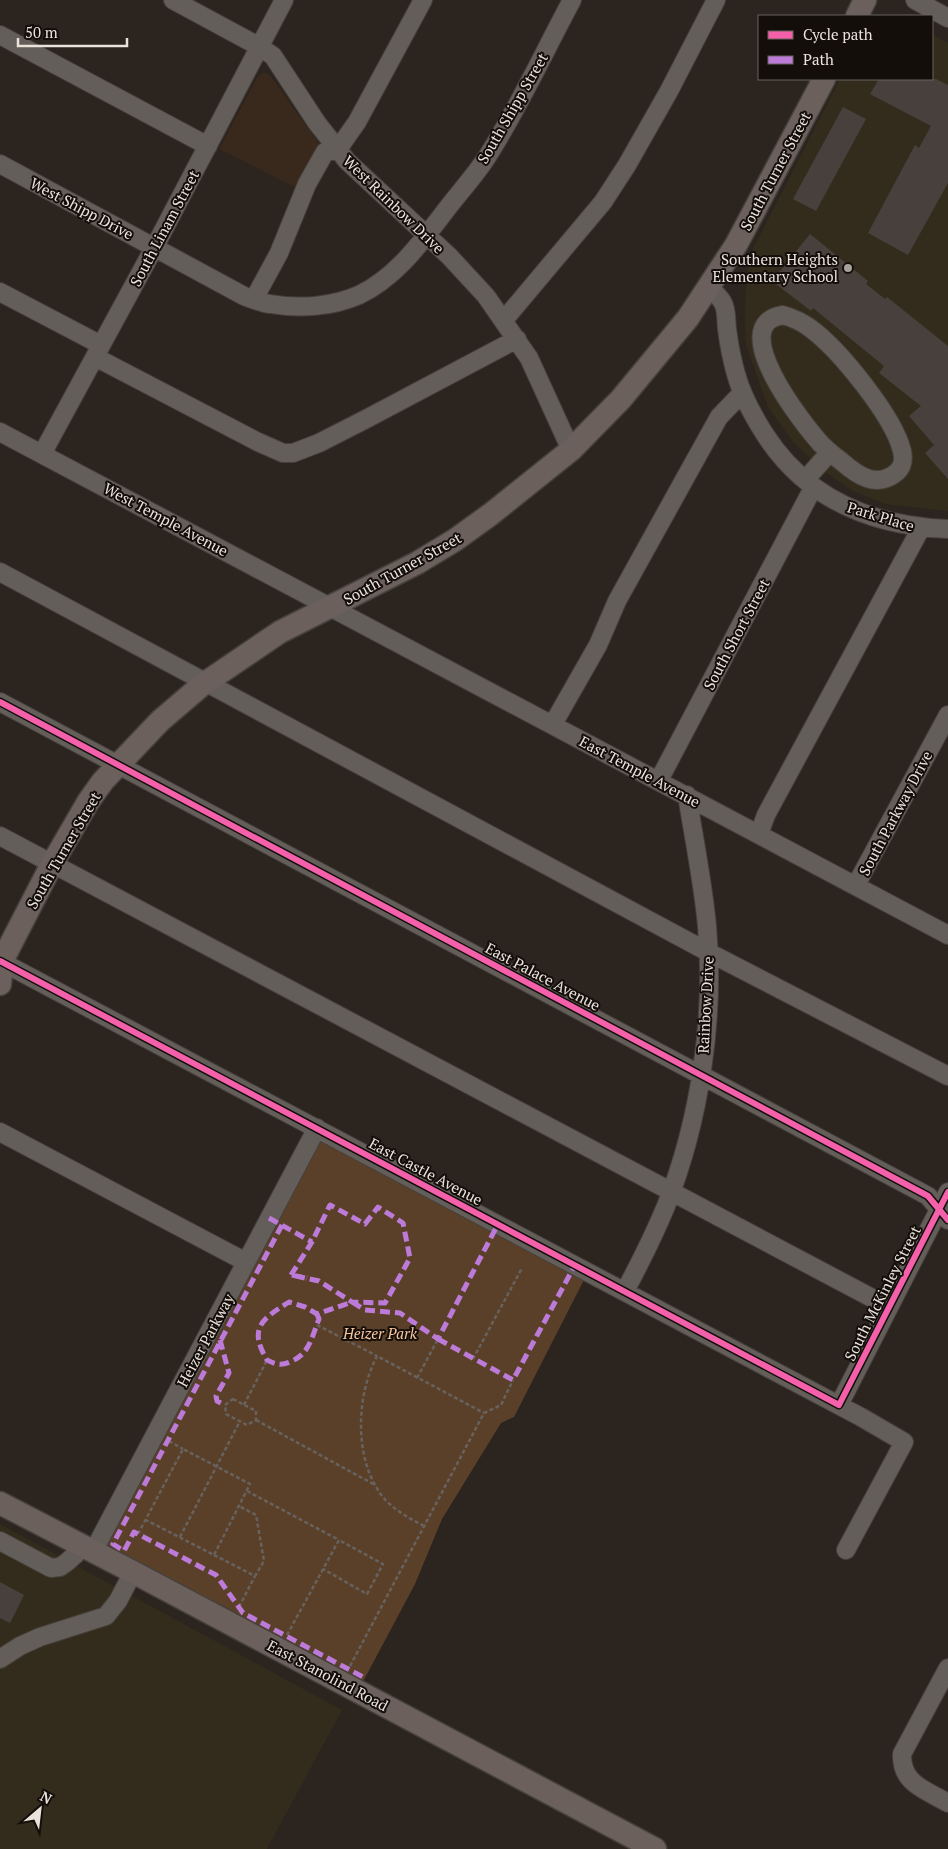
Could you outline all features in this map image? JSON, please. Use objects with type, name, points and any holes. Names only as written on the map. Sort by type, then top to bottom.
[{"type":"main road","points":[[858,15],[865,0]]},
{"type":"main road","name":"South Turner Street","points":[[0,984],[1,961],[52,864],[88,802],[103,780],[160,721],[207,682],[280,632],[417,563],[455,540],[571,450],[615,406],[688,318],[736,245],[823,80]]},
{"type":"main road","name":"East Stanolind Road","points":[[0,1503],[655,1849]]},
{"type":"street","name":"West Rainbow Drive","points":[[173,0],[260,46],[273,56],[317,123],[347,161],[449,256],[486,296],[529,358],[571,450]]},
{"type":"street","name":"South Linam Street","points":[[42,454],[154,248],[284,0]]},
{"type":"street","points":[[254,299],[279,253],[307,184],[325,152],[338,149],[357,122],[423,0]]},
{"type":"street","name":"South Shipp Street","points":[[427,235],[486,157],[572,0]]},
{"type":"street","points":[[504,320],[603,202],[627,165],[716,0]]},
{"type":"street","points":[[915,0],[948,18]]},
{"type":"street","points":[[0,35],[208,146]]},
{"type":"street","name":"West Shipp Drive","points":[[0,164],[218,283],[268,304],[313,306],[336,303],[359,294],[378,284],[397,270],[427,235]]},
{"type":"street","name":"Park Place","points":[[708,286],[724,304],[730,346],[742,393],[754,417],[786,462],[809,484],[840,504],[870,516],[922,528],[948,529]]},
{"type":"street","points":[[0,292],[98,351],[258,442],[283,453],[293,454],[360,422],[517,339]]},
{"type":"street","points":[[783,315],[794,318],[811,329],[855,374],[884,412],[902,450],[904,461],[900,468],[889,478],[878,480],[859,475],[830,452],[799,415],[780,388],[764,357],[761,339],[762,330],[773,317],[783,315]]},
{"type":"street","points":[[553,724],[598,644],[616,601],[714,425],[728,406],[742,393]]},
{"type":"street","name":"West Temple Avenue","points":[[0,432],[332,607]]},
{"type":"street","name":"South Short Street","points":[[659,780],[809,484],[830,452]]},
{"type":"street","points":[[759,834],[766,815],[922,528]]},
{"type":"street","points":[[0,572],[708,952],[948,1076]]},
{"type":"street","name":"East Temple Avenue","points":[[332,607],[948,935]]},
{"type":"street","name":"East Palace Avenue","points":[[0,702],[928,1196],[944,1214]]},
{"type":"street","name":"South Parkway Drive","points":[[856,885],[948,714]]},
{"type":"street","name":"Rainbow Drive","points":[[626,1291],[655,1232],[671,1192],[685,1148],[701,1074],[708,1015],[707,927],[687,795]]},
{"type":"street","points":[[0,836],[889,1307]]},
{"type":"street","name":"East Castle Avenue","points":[[1,961],[626,1291],[904,1442],[846,1550]]},
{"type":"street","name":"Heizer Parkway","points":[[0,1541],[51,1568],[60,1567],[76,1554],[87,1549],[246,1262],[317,1128]]},
{"type":"street","points":[[0,1132],[246,1262]]},
{"type":"street","name":"South McKinley Street","points":[[839,1405],[889,1307],[944,1214],[948,1192]]},
{"type":"street","points":[[0,1659],[20,1646],[40,1637],[106,1616],[118,1601],[133,1572]]},
{"type":"street","points":[[948,1668],[902,1754],[902,1765],[905,1774],[914,1784],[948,1803]]},
{"type":"path","points":[[473,1359],[522,1268]]},
{"type":"path","points":[[317,1325],[484,1413]]},
{"type":"path","points":[[417,1378],[438,1339]]},
{"type":"path","points":[[377,1356],[368,1372],[360,1429],[365,1461],[378,1491],[400,1513],[424,1526]]},
{"type":"path","points":[[244,1405],[267,1360]]},
{"type":"path","points":[[348,1669],[484,1413],[501,1405],[513,1380]]},
{"type":"path","points":[[233,1399],[256,1411],[256,1420],[247,1425],[226,1414],[225,1405],[233,1399]]},
{"type":"path","points":[[256,1420],[376,1485]]},
{"type":"path","points":[[180,1537],[240,1421]]},
{"type":"path","points":[[167,1440],[250,1484],[214,1555]]},
{"type":"path","points":[[138,1534],[183,1449]]},
{"type":"path","points":[[247,1491],[383,1564],[367,1594],[323,1569]]},
{"type":"path","points":[[239,1506],[256,1515],[264,1561],[239,1608]]},
{"type":"path","points":[[146,1520],[255,1576]]},
{"type":"path","points":[[287,1636],[339,1540]]},
{"type":"shaded area","name":"Southern Heights Elementary School","points":[[933,35],[948,43],[948,511],[885,504],[853,491],[822,470],[793,442],[768,407],[746,345],[746,283],[751,253],[839,80],[933,80]]},
{"type":"shaded area","points":[[264,72],[270,75],[325,152],[304,192],[219,149],[258,76]]},
{"type":"shaded area","points":[[0,1524],[342,1710],[267,1849],[0,1849]]},
{"type":"green space","name":"Heizer Park","points":[[317,1128],[588,1272],[514,1417],[501,1423],[442,1519],[415,1584],[358,1691],[93,1552]]},
{"type":"building","points":[[936,79],[948,85],[948,183],[908,255],[868,233],[915,145],[919,148],[931,126],[870,94],[878,80]]},
{"type":"building","points":[[843,107],[866,119],[816,211],[793,199]]},
{"type":"building","points":[[810,234],[868,281],[866,284],[885,299],[887,297],[948,346],[948,479],[925,453],[934,445],[909,416],[921,406],[879,373],[884,366],[813,308],[811,311],[772,281]]},
{"type":"building","points":[[0,1582],[24,1595],[10,1623],[0,1618]]},
{"type":"marked path","points":[[291,1275],[312,1242],[330,1205],[365,1224],[378,1207],[403,1223],[410,1258],[385,1303],[352,1302],[319,1281],[291,1275],[307,1278]]},
{"type":"marked path","points":[[269,1218],[312,1242]]},
{"type":"marked path","points":[[317,1314],[319,1319],[310,1343],[298,1358],[285,1364],[277,1364],[267,1360],[261,1349],[258,1332],[265,1319],[289,1302],[305,1307],[317,1314],[352,1302],[365,1310],[400,1313],[438,1339],[498,1224]]},
{"type":"marked path","points":[[282,1225],[113,1544],[124,1551],[134,1532],[216,1575],[243,1613],[365,1678]]},
{"type":"marked path","points":[[438,1339],[513,1380],[575,1265]]},
{"type":"marked path","points":[[220,1340],[229,1373],[216,1396],[217,1401],[225,1405]]},
{"type":"cycle path","points":[[0,702],[928,1196],[948,1220]]},
{"type":"cycle path","points":[[0,961],[839,1405],[948,1192]]},
{"type":"place","name":"Southern Heights Elementary School","points":[[848,268]]}]
